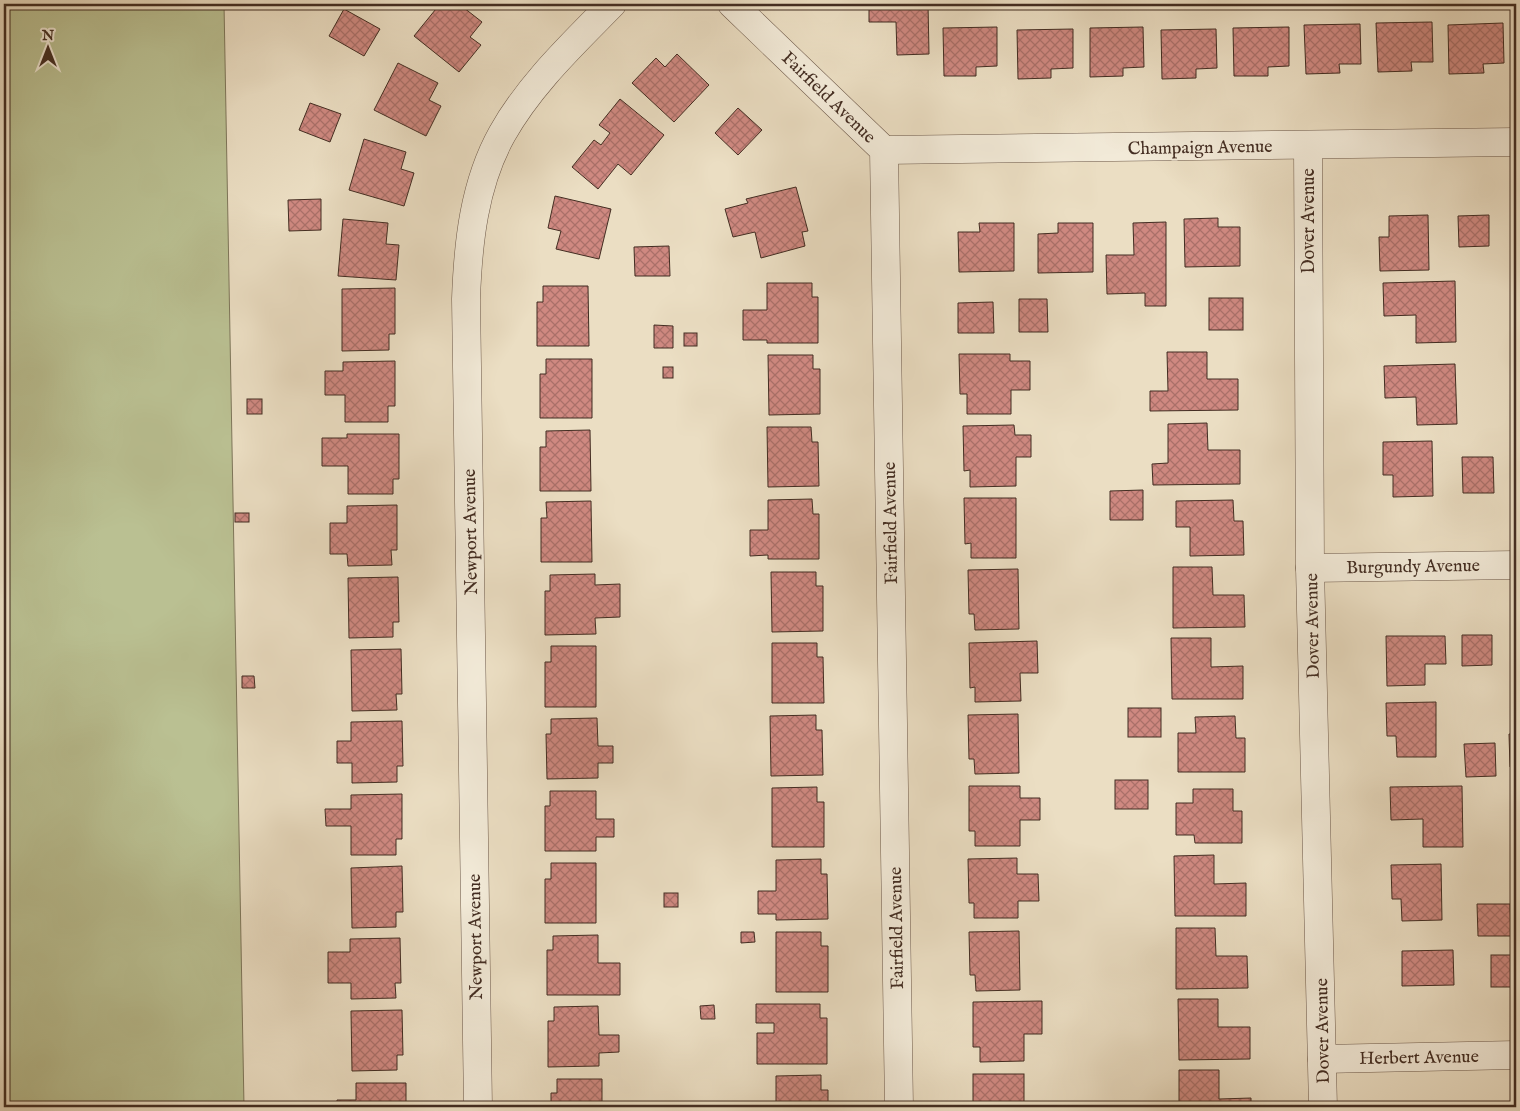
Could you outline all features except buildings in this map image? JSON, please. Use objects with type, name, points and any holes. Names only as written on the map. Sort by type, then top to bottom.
[{"type":"street","name":"Newport Avenue","points":[[478,1107],[466,299],[468,252],[478,195],[502,133],[518,108],[546,72],[612,4]]},
{"type":"street","name":"Fairfield Avenue","points":[[732,4],[884,150],[899,1107]]},
{"type":"street","name":"Champaign Avenue","points":[[884,150],[1516,142]]},
{"type":"street","name":"Dover Avenue","points":[[1308,145],[1310,568],[1323,1107]]},
{"type":"street","name":"Burgundy Avenue","points":[[1310,568],[1516,564]]},
{"type":"street","name":"Herbert Avenue","points":[[1322,1058],[1516,1055]]},
{"type":"green space","points":[[4,4],[224,4],[244,1107],[4,1107]]}]
